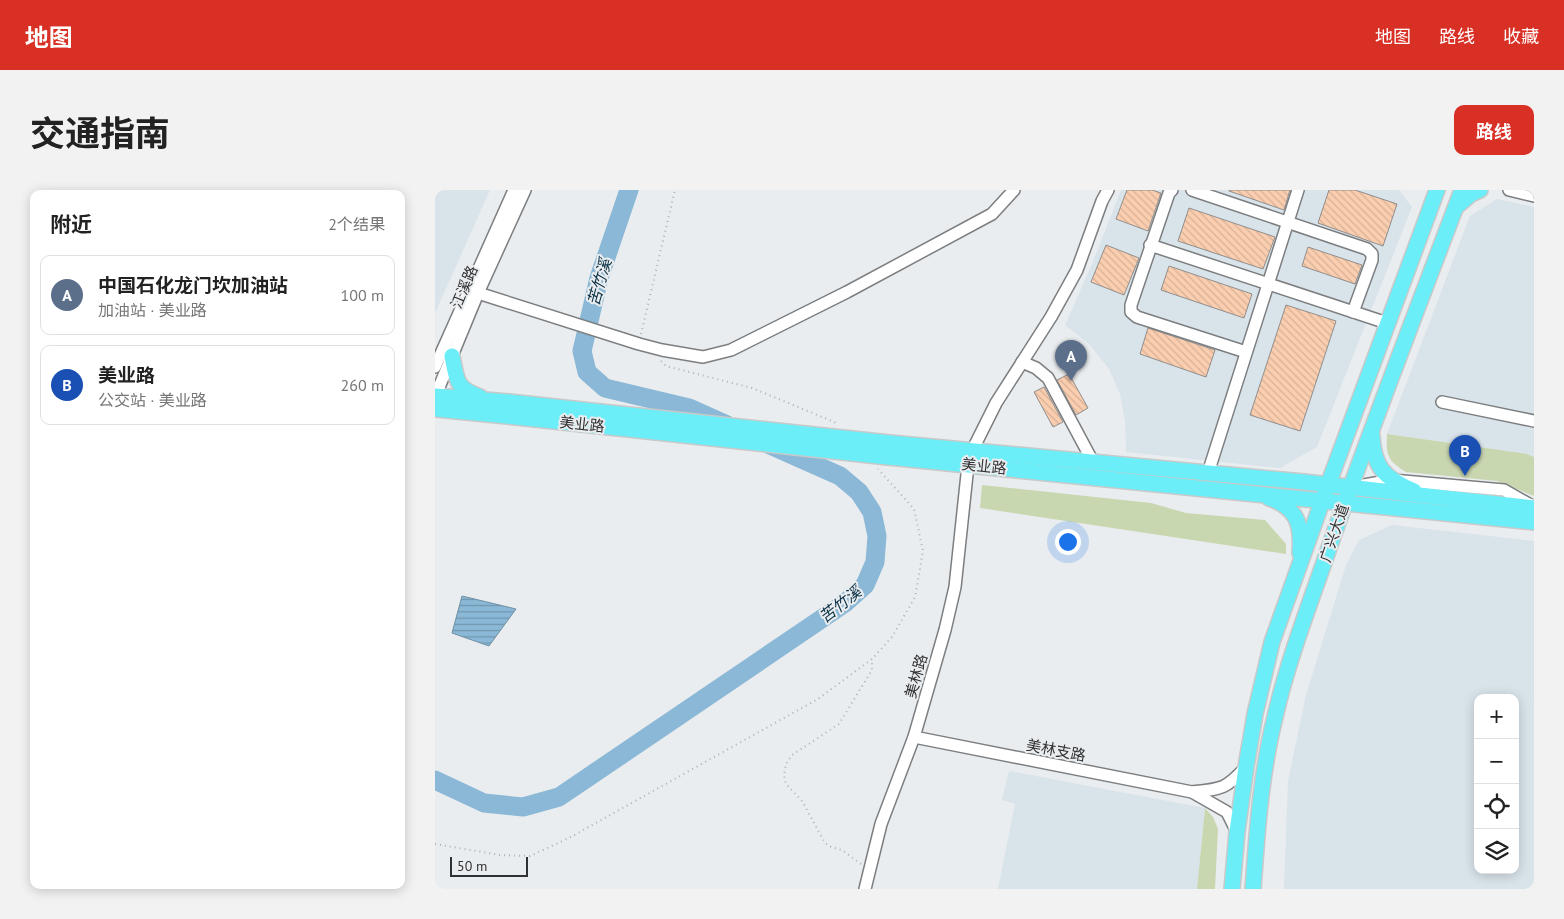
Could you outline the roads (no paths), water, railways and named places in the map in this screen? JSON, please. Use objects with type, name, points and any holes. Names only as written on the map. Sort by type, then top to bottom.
[{"type":"main road","name":"广兴大道","points":[[1232,889],[1237,832],[1246,767],[1255,714],[1272,642],[1437,190]]},
{"type":"main road","name":"广兴大道","points":[[1253,889],[1263,779],[1275,717],[1294,648],[1349,488],[1462,190]]},
{"type":"main road","points":[[1455,207],[1471,194],[1480,190]]},
{"type":"main road","points":[[452,356],[458,383],[466,392],[489,400]]},
{"type":"main road","name":"美业路","points":[[435,397],[489,400],[508,409]]},
{"type":"main road","name":"美业路","points":[[435,409],[508,409],[970,458],[1323,501],[1534,522]]},
{"type":"main road","points":[[1371,429],[1372,450],[1375,459],[1385,474],[1401,486],[1427,497]]},
{"type":"main road","name":"美业路","points":[[970,458],[1093,462],[1328,485],[1534,508]]},
{"type":"main road","points":[[1246,492],[1283,504],[1297,518],[1300,535],[1298,570],[1306,566],[1311,567],[1317,574],[1317,582]]},
{"type":"street","name":"江溪路","points":[[435,367],[514,190]]},
{"type":"street","name":"江溪路","points":[[435,397],[478,292],[525,190]]},
{"type":"street","points":[[478,292],[639,344],[703,357],[731,350],[847,292],[992,214],[1014,190]]},
{"type":"street","points":[[970,458],[996,403],[1051,317],[1077,270],[1108,190]]},
{"type":"street","points":[[1172,190],[1169,193],[1150,245],[1131,304],[1131,312],[1137,317],[1246,352]]},
{"type":"street","points":[[1192,190],[1367,249],[1372,254],[1372,260],[1353,312]]},
{"type":"street","points":[[1208,473],[1298,190]]},
{"type":"street","points":[[1509,190],[1534,196]]},
{"type":"street","points":[[1150,245],[1387,323]]},
{"type":"street","points":[[1022,362],[1042,372],[1048,378],[1093,462]]},
{"type":"street","points":[[1442,402],[1534,421]]},
{"type":"street","name":"美林路","points":[[865,889],[881,824],[914,737],[945,630],[955,587],[970,458]]},
{"type":"street","points":[[1349,488],[1392,480],[1504,490],[1534,508]]},
{"type":"street","name":"美林支路","points":[[914,737],[1192,792]]},
{"type":"street","points":[[1192,792],[1215,790],[1224,787],[1234,780],[1246,767]]},
{"type":"street","points":[[1192,792],[1227,812],[1237,832]]},
{"type":"water","points":[[462,596],[516,609],[489,646],[452,633]]},
{"type":"waterway","name":"苦竹溪","points":[[629,190],[599,278],[582,351],[587,372],[605,388],[689,408],[727,425]]},
{"type":"waterway","name":"苦竹溪","points":[[435,780],[484,803],[523,807],[559,797],[845,603],[865,585],[875,562],[877,536],[872,512],[859,492],[840,476],[768,444]]},
{"type":"place","name":"中国石化龙门坎加油站","points":[[1071,381]]},
{"type":"place","name":"美业路","points":[[1465,476]]}]
